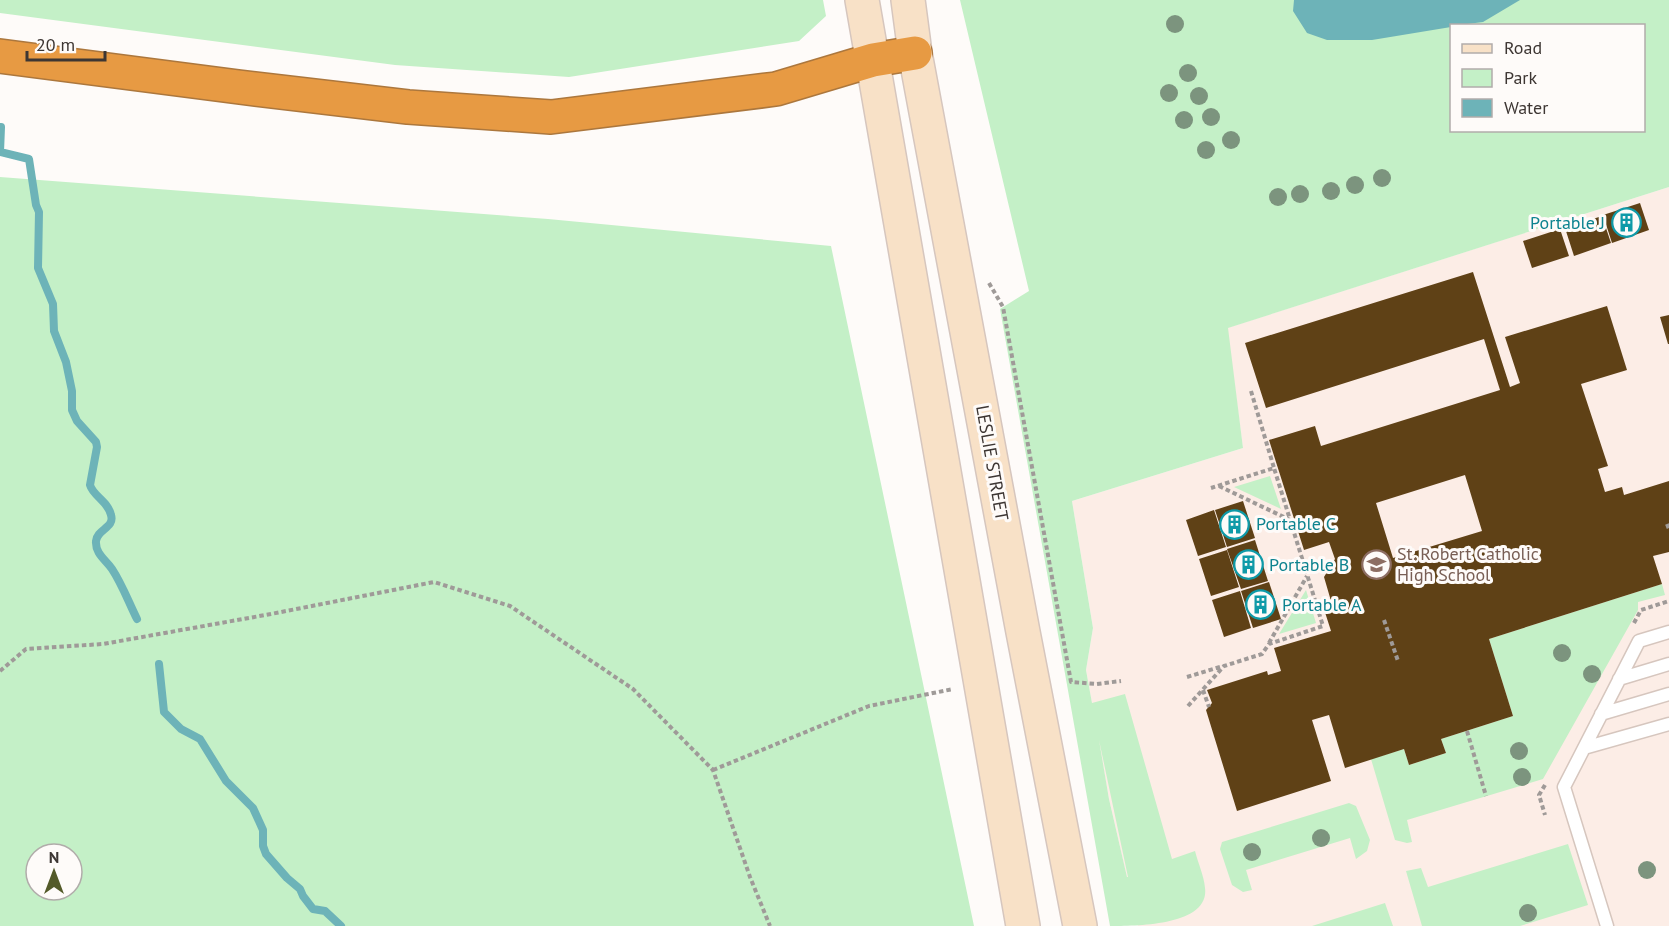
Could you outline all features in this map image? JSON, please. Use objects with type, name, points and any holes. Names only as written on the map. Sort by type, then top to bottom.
[{"type":"highway","points":[[0,56],[408,107],[551,117],[776,89],[873,60],[915,53]]},
{"type":"main road","points":[[862,0],[1023,926]]},
{"type":"main road","name":"LESLIE STREET","points":[[908,0],[915,53],[1080,926]]},
{"type":"lane","points":[[1607,926],[1564,787],[1639,641],[1669,632]]},
{"type":"lane","points":[[1619,679],[1669,664]]},
{"type":"lane","points":[[1601,714],[1669,694]]},
{"type":"lane","points":[[1584,748],[1669,724]]},
{"type":"path","points":[[987,280],[1003,307],[1071,682],[1097,684],[1121,681]]},
{"type":"path","points":[[1251,391],[1308,576],[1322,614],[1323,626],[1269,644]]},
{"type":"path","points":[[1211,488],[1274,468]]},
{"type":"path","points":[[1219,485],[1290,519]]},
{"type":"path","points":[[1667,524],[1669,529]]},
{"type":"path","points":[[1187,678],[1262,654],[1308,576]]},
{"type":"path","points":[[0,671],[26,649],[103,644],[434,582],[510,606],[633,689],[713,770],[750,877],[770,926]]},
{"type":"path","points":[[1384,620],[1398,662]]},
{"type":"path","points":[[1188,706],[1224,666]]},
{"type":"path","points":[[713,770],[869,706],[981,684]]},
{"type":"path","points":[[1203,690],[1209,707]]},
{"type":"path","points":[[1467,731],[1486,796]]},
{"type":"shaded area","name":"St. Robert Catholic High School","points":[[1669,187],[1669,926],[1138,926],[1109,799],[1086,670],[1093,628],[1072,501],[1243,448],[1227,328]]},
{"type":"green space","points":[[0,0],[823,0],[826,16],[799,41],[569,77],[395,65],[0,13]]},
{"type":"green space","points":[[960,0],[1669,0],[1669,187],[1228,328],[1243,448],[1072,501],[1093,628],[1086,670],[1092,703],[1125,694],[1172,859],[1195,851],[1205,888],[1203,901],[1196,910],[1184,917],[1152,924],[1110,926],[1000,309],[1029,291]],"holes":[[[1099,740],[1128,877],[1109,799]]]},
{"type":"green space","points":[[0,177],[548,219],[831,246],[974,926],[0,926]]},
{"type":"green space","points":[[1270,476],[1281,509],[1234,487]]},
{"type":"green space","points":[[1662,584],[1665,595],[1638,602],[1638,610],[1543,779],[1407,820],[1412,842],[1395,840],[1371,759],[1404,749],[1409,765],[1446,753],[1441,739],[1513,716],[1489,639]]},
{"type":"green space","points":[[1306,590],[1316,623],[1279,634]]},
{"type":"green space","points":[[1349,803],[1356,806],[1370,840],[1367,851],[1356,859],[1350,838],[1246,870],[1252,890],[1243,892],[1232,885],[1220,849],[1222,842]]},
{"type":"green space","points":[[1568,844],[1588,905],[1520,926],[1422,926],[1406,871],[1421,868],[1428,887]]},
{"type":"green space","points":[[1385,903],[1393,926],[1312,926]]},
{"type":"water","points":[[1294,0],[1520,0],[1483,22],[1450,24],[1450,27],[1372,40],[1327,40],[1307,33],[1293,11]]},
{"type":"building","name":"Portable J","points":[[1640,203],[1649,230],[1612,243],[1603,215]]},
{"type":"building","points":[[1602,216],[1611,243],[1574,256],[1565,228]]},
{"type":"building","points":[[1560,229],[1569,256],[1532,268],[1523,241]]},
{"type":"building","points":[[1473,272],[1510,387],[1520,383],[1505,337],[1607,306],[1627,370],[1581,384],[1608,466],[1598,469],[1605,492],[1622,487],[1624,495],[1669,481],[1669,552],[1653,556],[1662,584],[1489,639],[1513,716],[1441,739],[1446,753],[1409,765],[1404,749],[1345,768],[1329,715],[1312,720],[1331,781],[1237,811],[1206,710],[1212,703],[1207,690],[1267,671],[1268,675],[1281,671],[1274,648],[1331,631],[1322,603],[1331,601],[1324,577],[1335,559],[1329,542],[1304,550],[1269,440],[1315,426],[1321,446],[1500,390],[1484,339],[1266,408],[1245,343]],"holes":[[[1465,475],[1482,531],[1393,558],[1376,503]]]},
{"type":"building","points":[[1669,315],[1669,344],[1668,344],[1660,317]]},
{"type":"building","name":"Portable C","points":[[1243,501],[1255,538],[1227,547],[1215,510]]},
{"type":"building","points":[[1214,510],[1226,547],[1198,556],[1186,520]]},
{"type":"building","name":"Portable B","points":[[1255,540],[1268,581],[1241,589],[1227,549]]},
{"type":"building","points":[[1227,550],[1239,587],[1211,596],[1199,559]]},
{"type":"building","name":"Portable A","points":[[1269,582],[1281,619],[1253,628],[1241,591]]},
{"type":"building","points":[[1240,591],[1251,628],[1224,637],[1212,600]]},
{"type":"waterway","points":[[1,127],[0,152],[29,159],[39,212],[38,268],[53,304],[54,331],[66,362],[72,391],[72,410],[77,421],[96,442],[90,485],[107,506],[112,519],[97,537],[97,550],[116,575],[137,619]]},
{"type":"waterway","points":[[159,664],[164,712],[181,729],[200,739],[226,781],[253,808],[263,830],[263,846],[266,854],[300,889],[313,909],[325,911],[341,926]]},
{"type":"place","name":"Portable J","points":[[1626,223]]},
{"type":"place","name":"Portable C","points":[[1235,524]]},
{"type":"place","name":"St. Robert Catholic High School","points":[[1376,564]]},
{"type":"place","name":"Portable B","points":[[1248,565]]},
{"type":"place","name":"Portable A","points":[[1261,605]]}]
